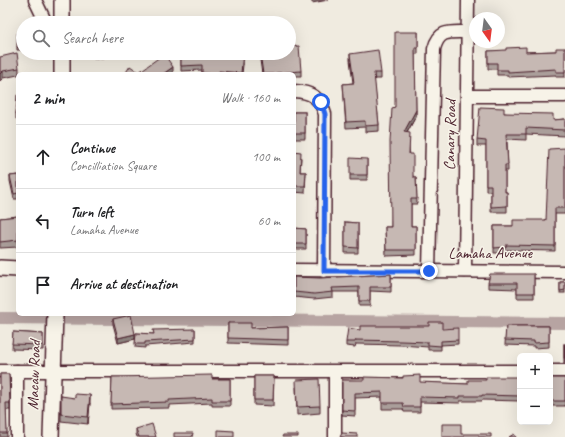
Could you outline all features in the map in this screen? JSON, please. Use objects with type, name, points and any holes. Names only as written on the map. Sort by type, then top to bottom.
[{"type":"street","points":[[35,0],[43,16]]},
{"type":"street","points":[[62,0],[62,16]]},
{"type":"street","name":"Canary Road","points":[[465,271],[468,0]]},
{"type":"street","points":[[429,271],[434,49],[436,40],[446,32],[468,32]]},
{"type":"street","points":[[62,60],[62,72]]},
{"type":"street","points":[[296,91],[313,94],[321,102],[325,114],[324,271]]},
{"type":"street","points":[[467,96],[565,96]]},
{"type":"street","points":[[0,268],[16,269]]},
{"type":"street","name":"Lamaha Avenue","points":[[296,270],[565,272]]},
{"type":"street","name":"Macaw Road","points":[[51,437],[55,316]]},
{"type":"street","points":[[0,371],[517,372]]},
{"type":"street","points":[[17,371],[17,437]]},
{"type":"street","points":[[553,371],[565,371]]},
{"type":"street","points":[[335,372],[335,437]]},
{"type":"building","points":[[395,32],[418,32],[418,48],[415,48],[416,110],[404,132],[410,133],[409,154],[413,154],[413,177],[416,177],[417,199],[411,199],[411,226],[416,226],[416,250],[386,250],[385,227],[391,227],[390,142],[392,108],[395,107]]},
{"type":"building","points":[[296,46],[299,46],[301,71],[263,72],[261,60],[296,60]]},
{"type":"building","points":[[526,47],[526,52],[556,51],[556,48],[565,48],[565,72],[556,72],[556,69],[508,72],[508,70],[497,70],[497,63],[488,63],[488,51]]},
{"type":"building","points":[[378,50],[381,73],[374,73],[379,125],[365,126],[365,121],[346,122],[343,84],[354,83],[350,54]]},
{"type":"building","points":[[16,53],[16,60],[18,60],[19,68],[3,71],[0,74],[0,57]]},
{"type":"building","points":[[156,60],[168,60],[173,67],[166,72],[139,72]]},
{"type":"building","points":[[181,60],[242,60],[241,72],[202,72],[202,65],[181,66]]},
{"type":"building","points":[[130,66],[139,72],[126,72]]},
{"type":"building","points":[[480,107],[504,108],[504,113],[553,114],[553,120],[565,119],[565,130],[526,128],[526,134],[506,134],[508,165],[505,165],[505,192],[507,192],[507,206],[491,207],[491,185],[486,185],[486,141],[477,140]]},
{"type":"building","points":[[296,112],[305,112],[305,133],[296,133]]},
{"type":"building","points":[[565,148],[565,208],[555,208],[555,246],[506,245],[506,247],[494,248],[494,226],[513,226],[513,220],[546,220],[549,149]]},
{"type":"building","points":[[296,151],[301,152],[300,172],[306,172],[305,186],[296,186]]},
{"type":"building","points":[[350,158],[367,159],[367,175],[350,175]]},
{"type":"building","points":[[16,175],[16,194],[14,194],[10,176]]},
{"type":"building","points":[[16,216],[16,240],[0,242],[0,218]]},
{"type":"building","points":[[345,222],[358,223],[358,248],[345,247]]},
{"type":"building","points":[[296,228],[306,229],[306,244],[296,244]]},
{"type":"building","points":[[391,274],[391,287],[370,287],[370,301],[359,301],[359,287],[332,288],[333,292],[314,294],[296,292],[296,277],[320,278]]},
{"type":"building","points":[[490,274],[534,274],[534,293],[517,293],[517,283],[488,283]]},
{"type":"building","points":[[560,282],[565,282],[565,290],[560,291]]},
{"type":"building","points":[[131,316],[135,334],[118,338],[113,319]]},
{"type":"building","points":[[429,322],[442,322],[442,329],[458,328],[458,340],[441,341],[441,346],[428,345],[428,342],[356,340],[355,342],[346,342],[348,328],[360,330],[360,326],[429,326]]},
{"type":"building","points":[[228,323],[251,323],[251,328],[288,327],[288,340],[228,338]]},
{"type":"building","points":[[506,326],[549,326],[549,342],[534,343],[534,341],[505,340]]},
{"type":"building","points":[[195,329],[195,339],[135,344],[136,333],[154,334],[153,330]]},
{"type":"building","points":[[13,332],[43,334],[43,345],[12,344]]},
{"type":"building","points":[[565,344],[565,358],[564,358]]},
{"type":"building","points":[[0,374],[9,374],[10,403],[6,403],[7,433],[0,433]]},
{"type":"building","points":[[212,375],[212,379],[230,379],[230,401],[212,401],[212,398],[169,400],[169,402],[111,404],[112,377]]},
{"type":"building","points":[[420,375],[420,382],[468,384],[468,380],[486,380],[486,377],[517,377],[517,396],[482,395],[460,396],[460,398],[420,397],[420,407],[404,407],[403,403],[382,403],[382,392],[355,393],[355,411],[342,410],[342,380],[364,380],[364,377],[403,378],[403,376]]},
{"type":"building","points":[[254,376],[274,376],[273,400],[254,400]]},
{"type":"building","points":[[553,378],[565,378],[565,401],[553,401]]},
{"type":"building","points":[[319,379],[320,406],[297,407],[296,380]]},
{"type":"building","points":[[75,394],[90,395],[88,417],[61,414],[61,396],[75,398]]},
{"type":"building","points":[[152,424],[156,437],[139,437],[136,429]]},
{"type":"building","points":[[442,424],[461,424],[461,434],[491,434],[491,437],[442,437]]},
{"type":"building","points":[[218,430],[234,431],[234,437],[218,437]]},
{"type":"building","points":[[174,433],[193,433],[192,437],[174,437]]},
{"type":"building","points":[[342,433],[357,434],[357,437],[340,437]]},
{"type":"building","points":[[514,434],[516,437],[509,437]]},
{"type":"building","points":[[283,435],[298,435],[298,437],[282,437]]},
{"type":"waterway","points":[[0,318],[565,323]]},
{"type":"route","points":[[321,102],[325,114],[324,271],[429,271]]}]
